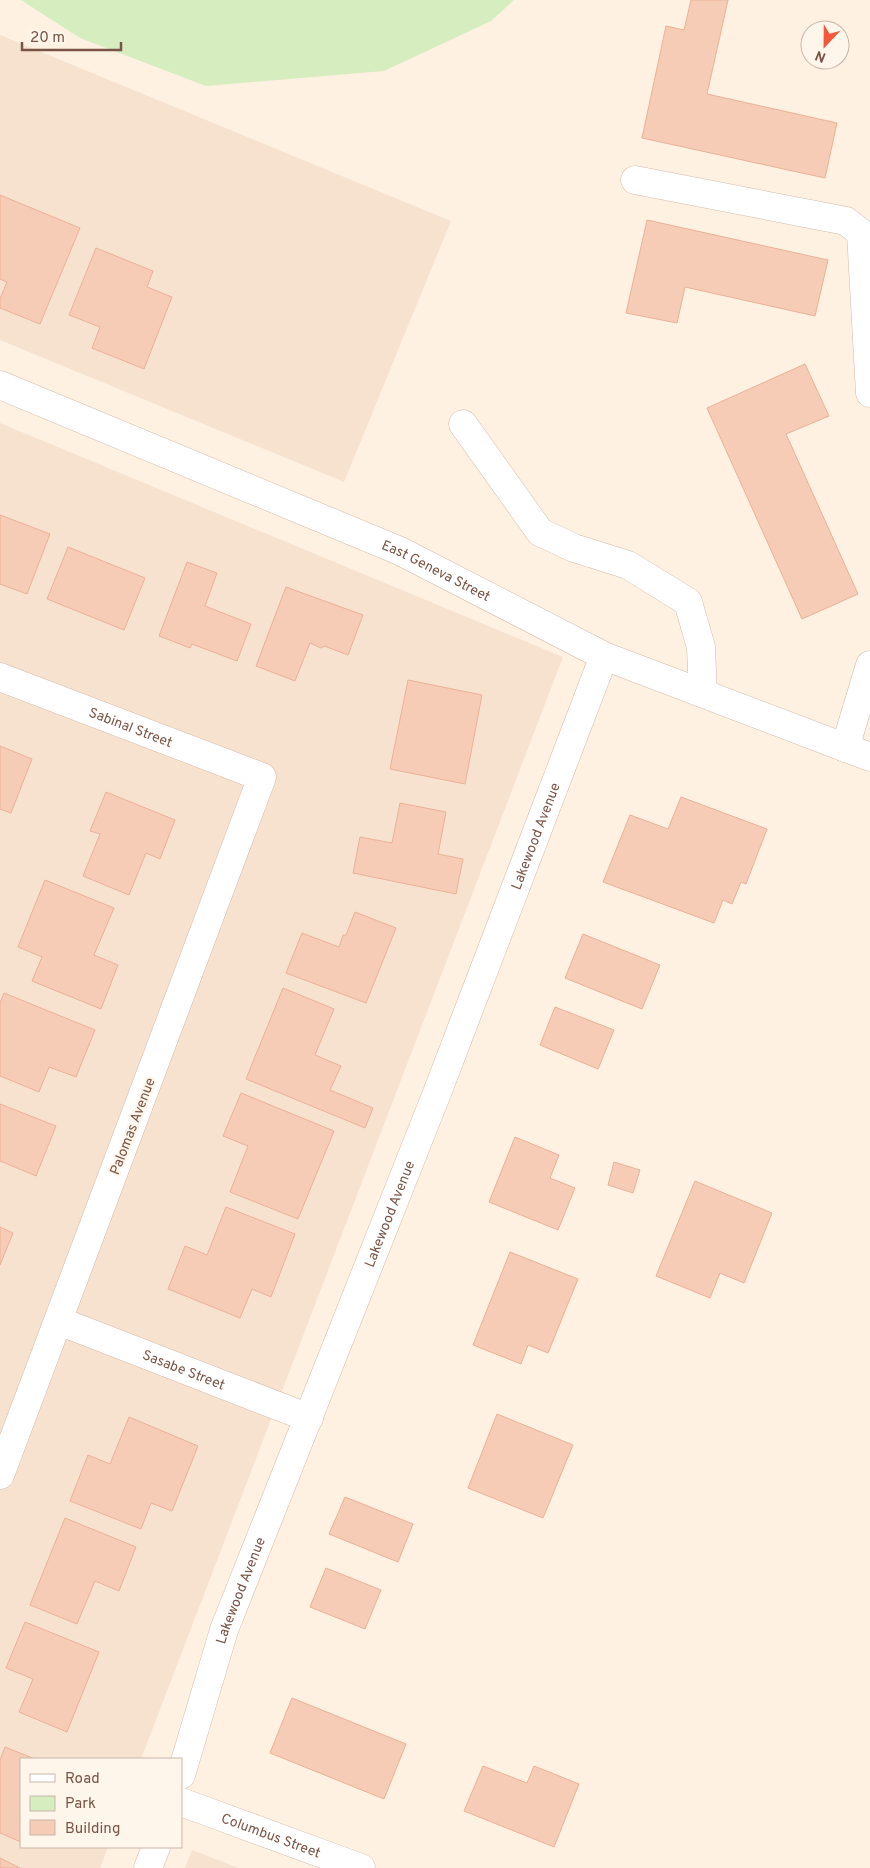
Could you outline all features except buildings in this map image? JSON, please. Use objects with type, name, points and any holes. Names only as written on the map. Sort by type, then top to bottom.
[{"type":"street","points":[[635,180],[846,221],[860,233],[870,393]]},
{"type":"street","name":"East Geneva Street","points":[[0,385],[400,551],[604,656],[858,753]]},
{"type":"street","points":[[463,424],[540,532],[574,548],[628,565],[688,602],[701,647],[703,693]]},
{"type":"street","name":"Lakewood Avenue","points":[[182,1772],[224,1630],[440,1084],[604,656]]},
{"type":"street","points":[[858,753],[870,665]]},
{"type":"street","name":"Sabinal Street","points":[[0,677],[262,777]]},
{"type":"street","name":"Palomas Avenue","points":[[0,1475],[262,777]]},
{"type":"street","name":"Sasabe Street","points":[[59,1320],[309,1418]]},
{"type":"street","name":"Columbus Street","points":[[182,1802],[361,1868]]},
{"type":"street","points":[[148,1868],[156,1848]]},
{"type":"shaded area","points":[[0,35],[451,221],[344,482],[0,340]]},
{"type":"shaded area","points":[[0,423],[563,657],[141,1758],[20,1758],[20,1848],[108,1848],[100,1868],[0,1868]]},
{"type":"shaded area","points":[[192,1850],[239,1868],[185,1868]]},
{"type":"green space","points":[[21,0],[514,0],[491,21],[384,71],[206,86],[80,38]]}]
